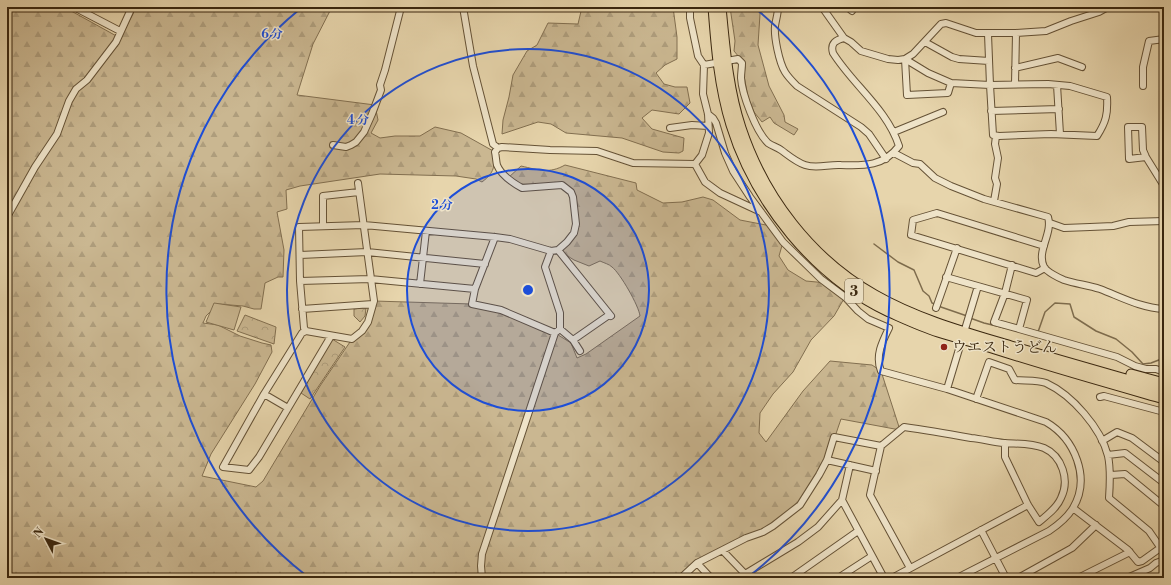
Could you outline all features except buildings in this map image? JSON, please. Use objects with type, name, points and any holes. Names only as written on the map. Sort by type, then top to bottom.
[{"type":"highway","name":"3","points":[[713,7],[722,62],[727,72],[741,126],[753,158],[771,194],[779,206],[808,242],[830,263],[874,294],[963,336],[1101,381],[1164,399]]},
{"type":"highway","name":"3","points":[[721,7],[722,62]]},
{"type":"highway","name":"3","points":[[963,336],[1013,346],[1164,390]]},
{"type":"highway","points":[[1013,346],[1053,352],[1164,383]]},
{"type":"highway","points":[[1101,381],[1121,390],[1164,404]]},
{"type":"street","points":[[74,7],[120,31]]},
{"type":"street","points":[[7,217],[35,167],[57,134],[69,101],[76,89],[87,80],[112,48],[132,7]]},
{"type":"street","points":[[333,145],[346,147],[351,145],[356,142],[364,132],[381,90],[380,85],[401,7]]},
{"type":"street","points":[[463,7],[472,66],[493,144],[498,148],[597,151],[633,163],[695,164]]},
{"type":"street","points":[[690,7],[690,18],[698,56],[704,65],[703,94],[708,114],[707,141],[702,155],[695,164]]},
{"type":"street","points":[[778,7],[778,17],[775,25],[777,44],[784,70],[789,78],[797,86],[862,127],[869,134],[886,159]]},
{"type":"street","points":[[822,7],[844,38],[861,51],[888,60],[905,59],[925,42],[941,24],[946,23],[976,33],[988,34],[1046,30],[1099,12],[1108,7]]},
{"type":"street","points":[[847,7],[852,11],[854,7]]},
{"type":"street","points":[[1015,84],[1016,33]]},
{"type":"street","points":[[905,59],[928,73],[951,83],[990,85],[1048,84],[1091,92],[1107,98],[1108,113],[1097,136],[1060,134],[994,135],[992,133],[991,111],[990,85],[989,61],[988,34]]},
{"type":"street","points":[[704,65],[738,59],[742,63],[741,77],[743,88],[750,111],[759,130],[768,143],[780,148],[789,156],[804,164],[817,167],[835,164],[851,166],[876,163],[886,159],[894,153],[899,146],[894,132],[888,122],[833,52],[833,43],[844,38]]},
{"type":"street","points":[[1143,86],[1142,67],[1149,42],[1164,39]]},
{"type":"street","points":[[925,42],[952,57],[959,59],[989,61]]},
{"type":"street","points":[[1015,68],[1058,58],[1082,67]]},
{"type":"street","points":[[905,59],[907,95],[948,93],[951,83]]},
{"type":"street","points":[[1058,85],[1060,134]]},
{"type":"street","points":[[991,111],[1058,109]]},
{"type":"street","points":[[894,132],[943,112]]},
{"type":"street","points":[[708,114],[716,123],[725,153],[733,171],[783,242],[802,262],[845,297],[858,311],[868,319],[889,328],[879,350],[879,366],[881,371],[947,389],[1046,422],[1063,436],[1075,454],[1080,469],[1080,489],[1073,508],[1062,522],[1049,531],[957,578]]},
{"type":"street","points":[[670,128],[692,125],[708,126]]},
{"type":"street","points":[[1146,157],[1129,159],[1128,127],[1142,127],[1146,157],[1164,186]]},
{"type":"street","points":[[994,201],[997,184],[995,178],[998,158],[995,144],[996,136]]},
{"type":"street","points":[[306,331],[304,328],[300,281],[299,227],[364,225],[495,237],[510,239],[551,251],[558,250],[567,242],[574,233],[576,224],[575,203],[571,192],[562,185],[522,188],[508,178],[497,166],[495,152],[498,148]]},
{"type":"street","points":[[894,153],[913,163],[920,164],[935,178],[951,186],[984,199],[1048,217],[1050,223],[1041,256],[1045,268],[1063,280],[1099,289],[1133,303],[1155,309],[1164,309]]},
{"type":"street","points":[[695,164],[705,182],[720,193],[763,213]]},
{"type":"street","points":[[331,336],[259,457],[249,470],[223,467],[264,394],[302,333],[306,331],[352,339],[368,322],[374,301],[358,184]]},
{"type":"street","points":[[323,226],[323,196],[359,192]]},
{"type":"street","points":[[1044,246],[938,213],[913,220],[911,234],[1036,273],[1045,268]]},
{"type":"street","points":[[1050,223],[1064,228],[1114,226],[1129,222],[1164,221]]},
{"type":"street","points":[[420,284],[426,231]]},
{"type":"street","points":[[495,237],[475,289],[472,304],[501,310],[558,331],[573,340],[580,351]]},
{"type":"street","points":[[936,308],[957,248]]},
{"type":"street","points":[[558,250],[610,316],[573,340]]},
{"type":"street","points":[[482,578],[482,554],[558,331],[560,313],[546,267],[551,251]]},
{"type":"street","points":[[300,256],[367,252],[485,264]]},
{"type":"street","points":[[1012,265],[1005,293],[994,322],[1116,357],[1135,366],[1146,369],[1156,369],[1164,372]]},
{"type":"street","points":[[946,277],[1027,300],[1019,329]]},
{"type":"street","points":[[300,281],[370,279],[475,289]]},
{"type":"street","points":[[947,389],[978,286]]},
{"type":"street","points":[[302,309],[373,304]]},
{"type":"street","points":[[976,399],[989,362],[1009,369],[1015,380],[1045,382],[1064,394],[1079,407],[1088,418],[1102,441],[1108,455],[1111,475],[1109,498],[1150,531],[1162,546],[1142,561],[1138,562],[1130,552],[1073,508]]},
{"type":"street","points":[[264,394],[288,408]]},
{"type":"street","points":[[1100,396],[1118,399],[1164,412]]},
{"type":"street","points":[[910,568],[870,495],[881,446],[904,427],[1005,443],[1031,444],[1043,448],[1055,456],[1061,465],[1065,487],[1058,504],[1039,522],[1028,505],[1004,457],[1005,443]]},
{"type":"street","points":[[1102,441],[1118,432],[1132,438],[1164,462]]},
{"type":"street","points":[[684,577],[698,563],[746,538],[764,532],[800,504],[827,460],[834,437],[881,446]]},
{"type":"street","points":[[1108,455],[1125,453],[1164,483]]},
{"type":"street","points":[[827,460],[876,471]]},
{"type":"street","points":[[723,551],[747,576],[802,539],[818,527],[842,500],[850,465]]},
{"type":"street","points":[[1111,475],[1125,474],[1164,506]]},
{"type":"street","points":[[842,500],[884,578]]},
{"type":"street","points":[[892,578],[1028,505]]},
{"type":"street","points":[[1018,578],[1072,548],[1096,525]]},
{"type":"street","points":[[981,530],[1006,578]]},
{"type":"street","points":[[791,578],[858,531]]},
{"type":"street","points":[[1078,578],[1130,552]]},
{"type":"street","points":[[838,578],[872,556]]},
{"type":"street","points":[[1127,578],[1164,560]]},
{"type":"street","points":[[698,563],[711,578]]},
{"type":"green space","points":[[7,7],[64,7],[120,38],[133,14],[135,7],[332,7],[313,44],[297,95],[375,105],[378,120],[371,133],[380,138],[395,136],[420,136],[435,127],[461,133],[495,152],[492,172],[482,182],[476,179],[456,176],[380,174],[300,186],[286,190],[287,209],[277,212],[284,250],[283,277],[278,277],[265,283],[261,309],[218,304],[206,316],[203,323],[218,325],[240,336],[271,345],[272,352],[255,384],[211,454],[202,476],[256,487],[263,481],[320,386],[352,339],[362,331],[374,301],[472,304],[491,307],[555,333],[571,343],[577,358],[586,354],[640,316],[629,290],[611,266],[600,261],[589,266],[574,260],[558,250],[574,233],[573,197],[562,185],[516,184],[508,178],[521,166],[539,170],[554,170],[565,165],[636,183],[637,190],[663,203],[682,202],[703,197],[713,200],[740,220],[771,226],[783,242],[779,256],[788,270],[806,281],[827,283],[845,297],[834,316],[811,340],[793,372],[773,394],[760,413],[759,433],[766,442],[803,391],[830,361],[872,365],[881,371],[900,430],[841,419],[827,460],[800,505],[773,526],[697,563],[683,578],[7,578]]},
{"type":"green space","points":[[582,7],[673,7],[677,37],[677,59],[665,65],[656,73],[664,84],[675,87],[687,87],[690,103],[679,114],[652,110],[642,118],[652,129],[684,138],[683,151],[679,153],[663,152],[622,138],[566,133],[551,124],[538,122],[502,134],[503,120],[513,75],[527,51],[537,45],[548,23],[578,24]]},
{"type":"green space","points":[[730,7],[759,7],[758,45],[769,86],[784,115],[785,122],[798,129],[794,135],[774,123],[770,117],[762,122],[754,112],[748,97],[744,76],[744,63],[734,51],[735,41]]},
{"type":"green space","points":[[214,303],[241,307],[234,330],[206,322]]},
{"type":"green space","points":[[366,308],[365,316],[360,322],[354,316],[354,309]]},
{"type":"green space","points":[[245,315],[276,327],[274,344],[237,331]]},
{"type":"green space","points":[[332,339],[345,347],[310,399],[301,393]]},
{"type":"waterway","points":[[874,244],[898,262],[914,270],[923,291],[929,296],[932,303],[935,304]]},
{"type":"waterway","points":[[1038,332],[1045,312],[1055,303],[1070,304],[1074,317],[1096,331],[1116,339],[1132,352],[1143,364],[1151,363],[1164,358]]},
{"type":"waterway","points":[[938,306],[967,316]]},
{"type":"waterway","points":[[970,318],[1005,328]]},
{"type":"place","name":"ウエストうどん","points":[[944,347]]}]
